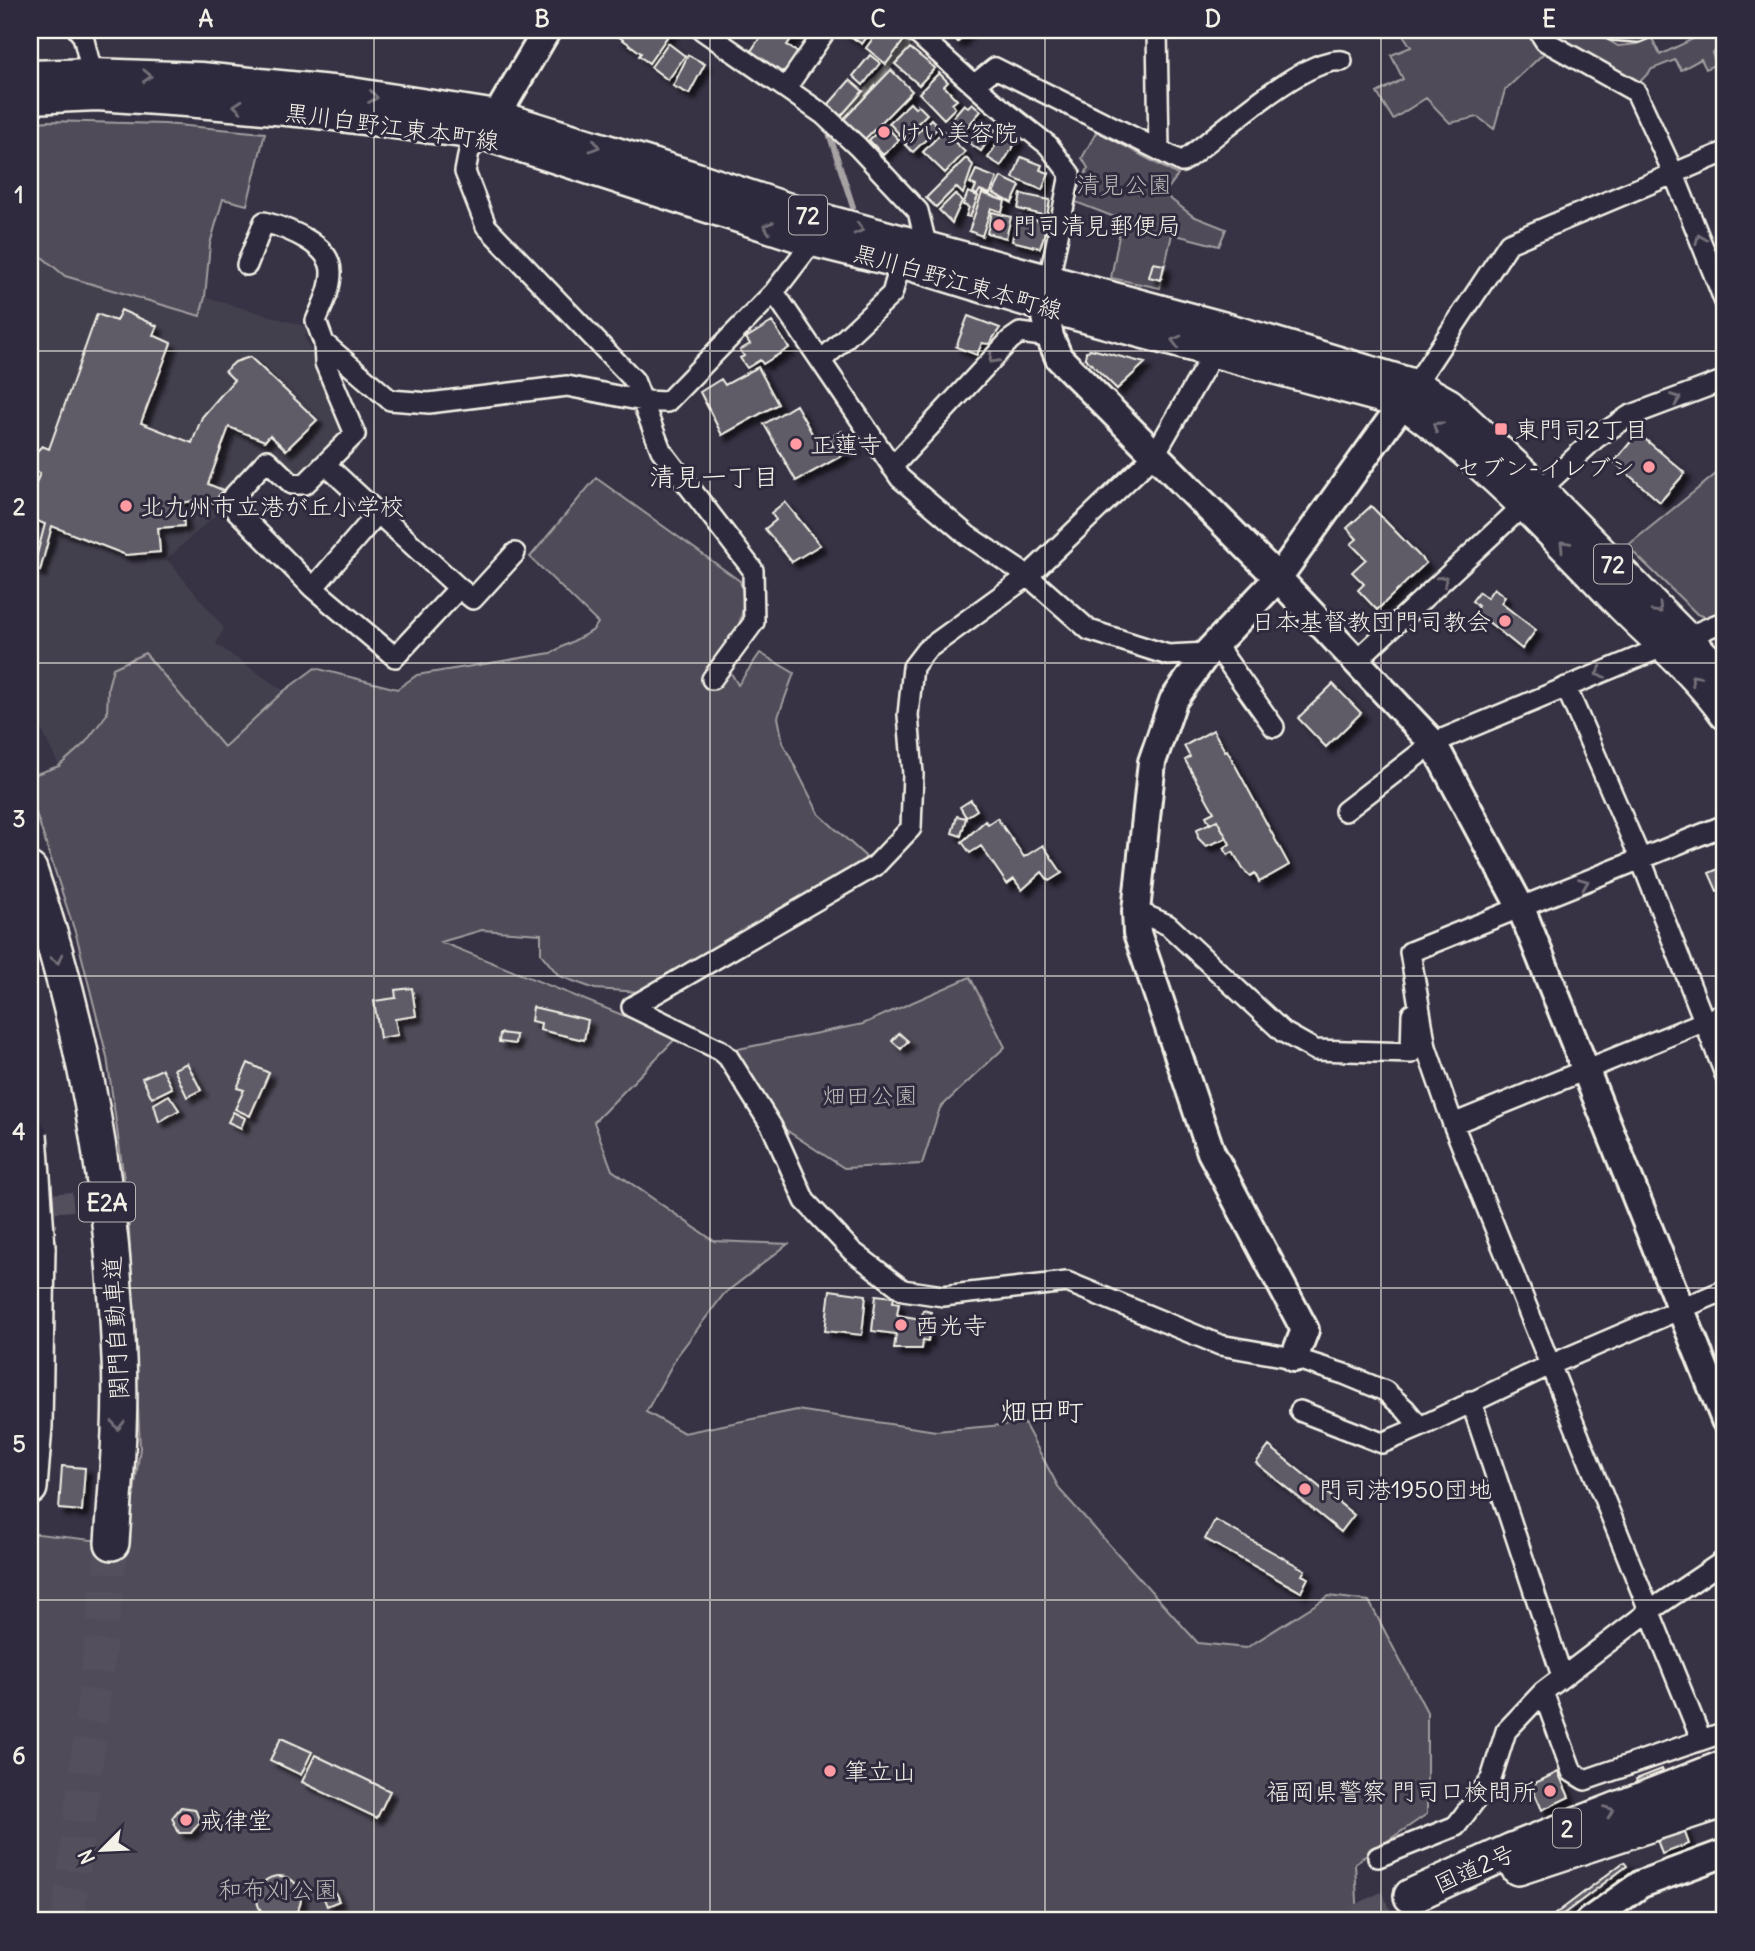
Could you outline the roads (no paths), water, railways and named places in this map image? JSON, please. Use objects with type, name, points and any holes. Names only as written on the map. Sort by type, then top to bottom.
[{"type":"highway","name":"関門自動車道","points":[[30,870],[58,961],[78,1040],[94,1117],[108,1214],[119,1360],[112,1543]]},
{"type":"highway","points":[[30,1134],[38,1248],[35,1426],[30,1488]]},
{"type":"highway","name":"国道2号","points":[[1725,1767],[1512,1850],[1411,1896],[1536,1863],[1725,1800]]},
{"type":"main road","name":"黒川白野江東本町線","points":[[30,76],[95,85]]},
{"type":"main road","name":"黒川白野江東本町線","points":[[30,98],[95,85],[201,78],[329,91],[491,126],[697,178],[810,216],[927,248],[1046,293]]},
{"type":"main road","name":"黒川白野江東本町線","points":[[491,126],[813,241],[1046,293],[1448,404],[1532,498],[1674,642],[1725,714]]},
{"type":"main road","name":"黒川白野江東本町線","points":[[1674,642],[1725,677]]},
{"type":"street","points":[[78,30],[83,36],[95,85]]},
{"type":"street","points":[[547,30],[491,126],[469,151],[465,172],[486,226],[634,380],[661,450],[752,569],[754,622],[712,679]]},
{"type":"street","points":[[702,30],[786,88],[858,146],[918,211],[927,248]]},
{"type":"street","points":[[786,88],[826,30]]},
{"type":"street","points":[[913,30],[974,85],[1048,145],[1070,174],[1046,293],[1050,337],[1059,358],[1278,578],[1433,743],[1521,908],[1725,1420]]},
{"type":"street","points":[[1157,30],[1159,150]]},
{"type":"street","points":[[1538,30],[1545,41],[1636,92],[1673,172],[1725,302]]},
{"type":"street","points":[[1613,30],[1638,33],[1642,30]]},
{"type":"street","points":[[974,85],[995,68],[1182,162],[1297,75],[1331,60],[1342,61]]},
{"type":"street","points":[[1294,1358],[1305,1330],[1211,1152],[1138,933],[1136,911],[1152,762],[1173,701],[1211,648],[1278,578],[1409,394],[1508,243],[1725,152]]},
{"type":"street","points":[[247,265],[264,222],[290,229],[317,248],[332,271],[329,289],[316,321],[324,343],[325,363],[355,435],[305,484],[292,484],[267,460],[228,502],[313,587],[395,657],[459,588]]},
{"type":"street","points":[[324,343],[390,400],[429,403],[567,386],[643,401],[667,402],[774,292],[813,241]]},
{"type":"street","points":[[821,362],[892,294],[901,262]]},
{"type":"street","points":[[774,292],[900,478],[968,536],[1028,576],[1089,631],[1167,654],[1211,648]]},
{"type":"street","points":[[892,467],[1010,340],[1020,333],[1050,337]]},
{"type":"street","points":[[1220,340],[1155,454],[1028,576],[926,650],[912,667],[908,715],[914,774],[911,828],[875,866],[632,1007],[720,1050],[728,1058],[772,1127],[805,1201],[859,1258],[903,1290],[943,1296],[1067,1282],[1220,1345],[1294,1358],[1385,1391],[1420,1427]]},
{"type":"street","points":[[1357,660],[1596,438],[1629,416],[1725,380]]},
{"type":"street","points":[[326,465],[473,599],[515,553]]},
{"type":"street","points":[[313,587],[378,513]]},
{"type":"street","points":[[1345,811],[1433,743],[1725,621]]},
{"type":"street","points":[[1211,648],[1274,727]]},
{"type":"street","points":[[1566,687],[1641,860],[1725,1074]]},
{"type":"street","points":[[1701,1739],[1453,1124],[1426,1047],[1410,952],[1725,825]]},
{"type":"street","points":[[1136,911],[1168,925],[1283,1032],[1315,1050],[1411,1053],[1410,1018],[1419,993]]},
{"type":"street","points":[[1453,1124],[1587,1072],[1725,1013]]},
{"type":"street","points":[[30,1204],[54,1202]]},
{"type":"street","points":[[1300,1411],[1382,1443],[1550,1364],[1725,1290]]},
{"type":"street","points":[[1471,1401],[1562,1676]]},
{"type":"street","points":[[1378,1857],[1456,1826],[1491,1779],[1506,1731],[1543,1692],[1648,1612],[1725,1560]]},
{"type":"street","points":[[1543,1692],[1572,1772],[1586,1780],[1725,1732]]},
{"type":"street","points":[[1589,1921],[1641,1884],[1725,1853]]},
{"type":"waterway","points":[[841,120],[912,39]]},
{"type":"waterway","points":[[829,133],[853,207]]},
{"type":"tunnel","points":[[54,1203],[126,1197]]},
{"type":"tunnel","points":[[68,1921],[112,1543]]},
{"type":"tunnel","points":[[1359,1921],[1411,1896]]},
{"type":"place","name":"けい美容院","points":[[884,132]]},
{"type":"place","name":"門司清見郵便局","points":[[999,225]]},
{"type":"place","name":"東門司2丁目","points":[[1501,429]]},
{"type":"place","name":"正蓮寺","points":[[796,444]]},
{"type":"place","name":"セブン-イレブン","points":[[1649,467]]},
{"type":"place","name":"北九州市立港が丘小学校","points":[[126,506]]},
{"type":"place","name":"日本基督教団門司教会","points":[[1505,621]]},
{"type":"place","name":"西光寺","points":[[901,1325]]},
{"type":"place","name":"門司港1950団地","points":[[1305,1489]]},
{"type":"place","name":"筆立山","points":[[830,1771]]},
{"type":"place","name":"福岡県警察 門司口検問所","points":[[1550,1791]]},
{"type":"place","name":"戒律堂","points":[[186,1820]]},
{"type":"district","name":"清見一丁目","points":[[714,476]]},
{"type":"district","name":"畑田町","points":[[1042,1411]]},
{"type":"park label","name":"清見公園","points":[[1124,184]]},
{"type":"park label","name":"畑田公園","points":[[870,1095]]},
{"type":"park label","name":"和布刈公園","points":[[278,1889]]}]
